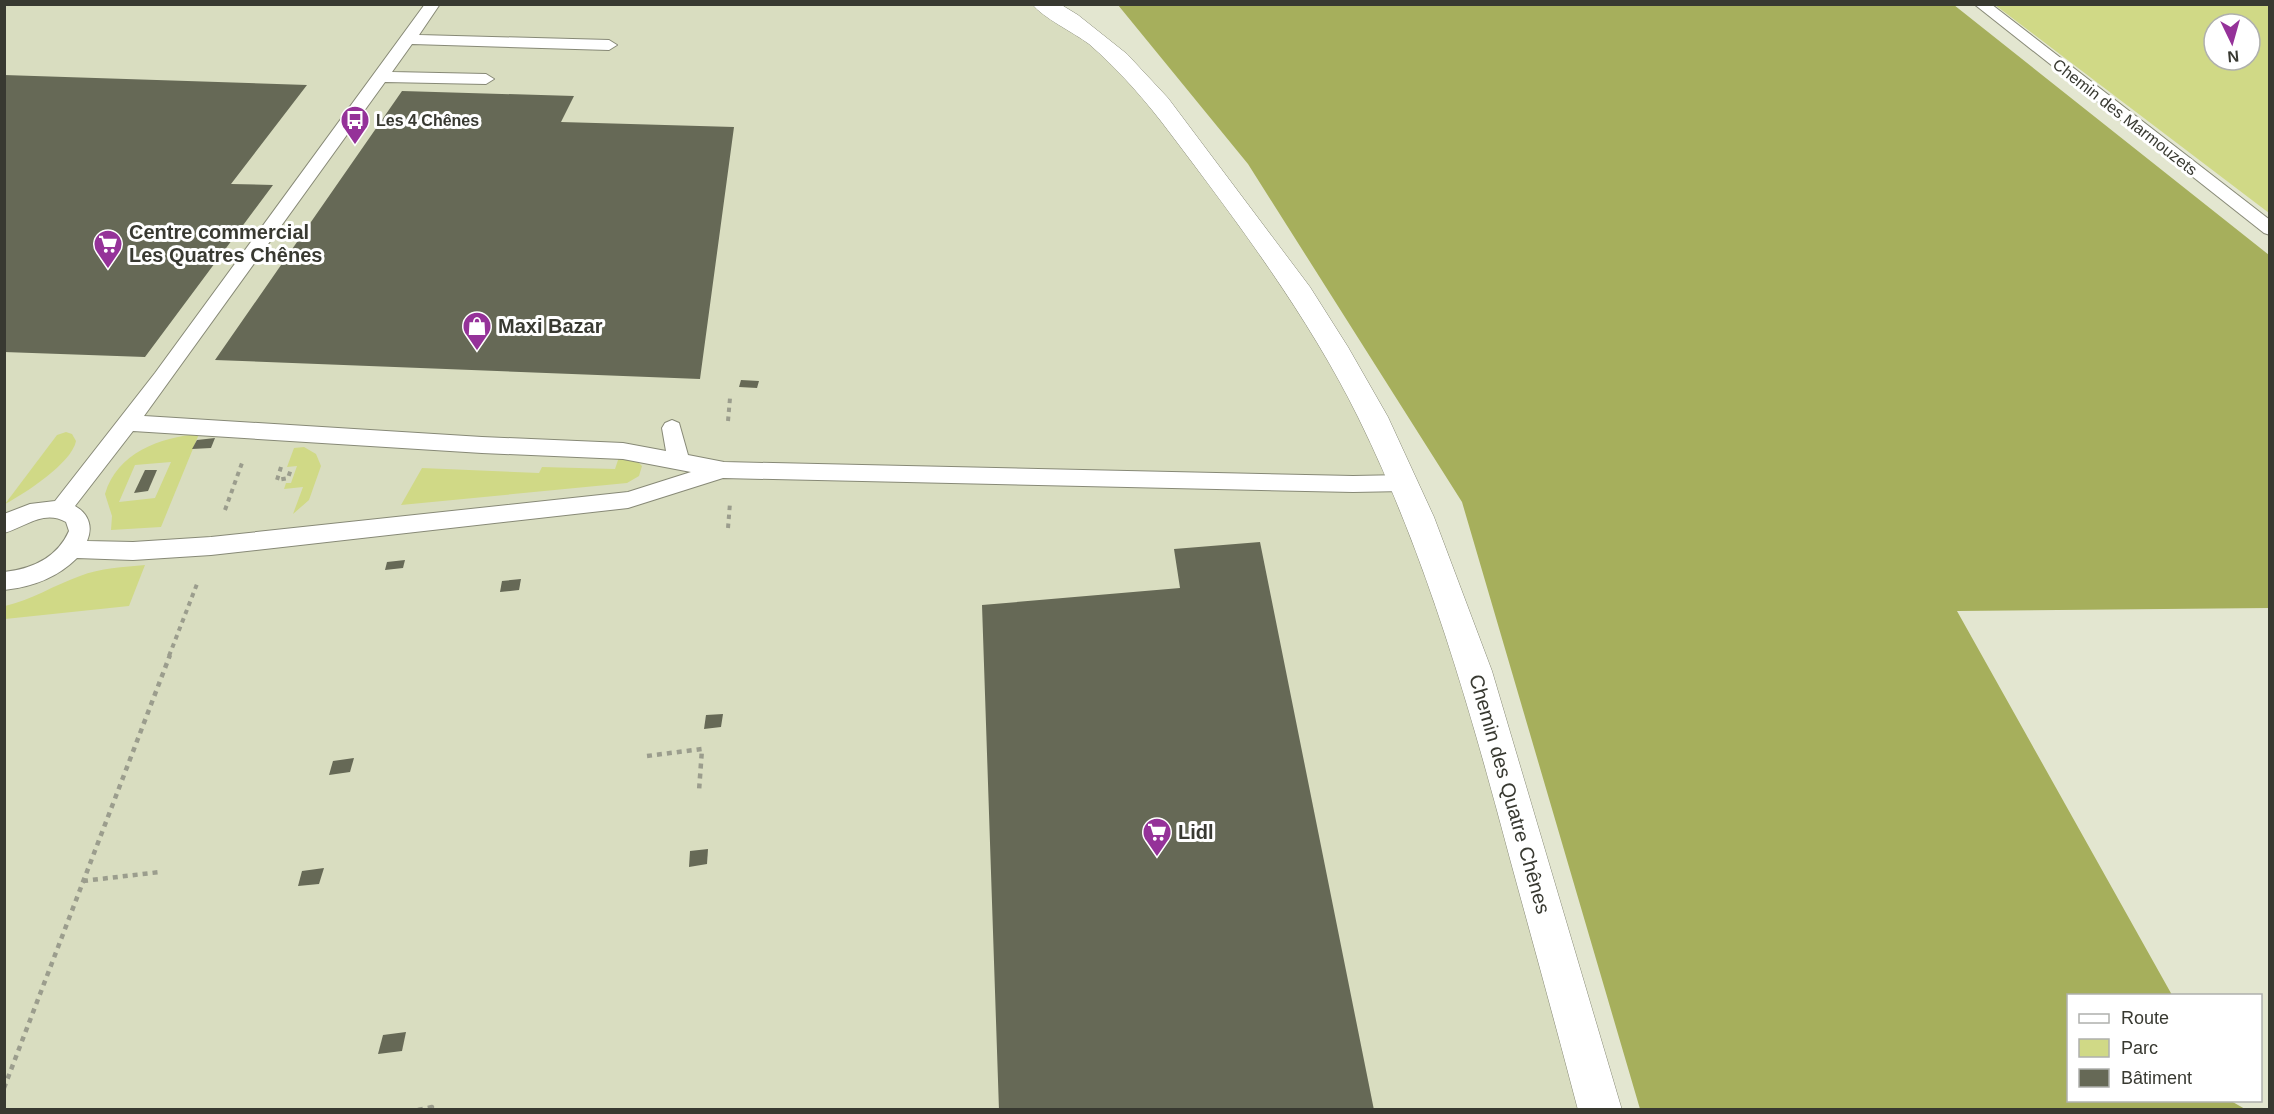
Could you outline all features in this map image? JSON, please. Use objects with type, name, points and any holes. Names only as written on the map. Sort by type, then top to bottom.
[{"type":"street","name":"Chemin des Quatre Chênes","points":[[1043,4],[1072,21],[1113,51],[1140,80],[1269,247],[1329,338],[1372,415],[1432,547],[1485,704],[1600,1110]]},
{"type":"lane","points":[[60,510],[128,423],[433,4]]},
{"type":"lane","name":"Chemin des Marmouzets","points":[[1981,4],[2270,229]]},
{"type":"lane","points":[[408,39],[609,45]]},
{"type":"lane","points":[[380,78],[486,79]]},
{"type":"lane","points":[[128,423],[482,445],[623,451],[724,470],[1353,484],[1404,483]]},
{"type":"lane","points":[[672,428],[678,460]]},
{"type":"lane","points":[[71,549],[133,551],[211,546],[628,500],[724,470]]},
{"type":"lane","points":[[4,525],[36,511],[60,510],[69,512],[79,523],[80,531],[71,549],[48,569],[18,580],[4,581]]},
{"type":"path","points":[[728,421],[730,398]]},
{"type":"path","points":[[4,1088],[255,431]]},
{"type":"path","points":[[284,459],[277,480],[288,478],[291,468]]},
{"type":"path","points":[[728,528],[730,501]]},
{"type":"path","points":[[647,756],[702,749],[699,791]]},
{"type":"path","points":[[83,881],[160,872]]},
{"type":"path","points":[[418,1110],[432,1107],[431,1110]]},
{"type":"shaded area","points":[[5,4],[1043,4],[1097,39],[1269,247],[1404,483],[1600,1110],[5,1110]]},
{"type":"green space","points":[[1118,5],[1954,5],[2269,255],[2269,608],[1957,611],[2171,994],[2067,994],[2067,1102],[2233,1102],[2245,1109],[1640,1109],[1462,502],[1248,164]]},
{"type":"green space","points":[[1995,5],[2269,5],[2269,213]]},
{"type":"green space","points":[[66,432],[72,434],[76,441],[66,459],[35,485],[5,504],[57,435]]},
{"type":"green space","points":[[199,434],[161,527],[111,530],[112,516],[105,494],[119,468],[130,458],[155,443]],"holes":[[[171,462],[155,498],[119,502],[135,465]]]},
{"type":"green space","points":[[304,447],[316,454],[321,466],[309,500],[293,514],[303,487],[284,489],[286,483],[291,483],[297,466],[287,467],[294,448]]},
{"type":"green space","points":[[619,457],[637,461],[642,466],[639,476],[627,483],[401,505],[422,468],[539,473],[542,467],[615,469]]},
{"type":"green space","points":[[145,565],[129,606],[5,619],[5,606],[88,573]]},
{"type":"building","name":"Centre commercial Les Quatres Chênes","points":[[4,75],[307,85],[231,184],[273,185],[145,357],[4,352]]},
{"type":"building","points":[[402,91],[574,96],[561,122],[734,127],[700,379],[215,360]]},
{"type":"building","points":[[741,380],[759,381],[757,388],[739,387]]},
{"type":"building","points":[[215,438],[211,448],[192,449],[197,440]]},
{"type":"building","points":[[145,470],[157,470],[148,491],[134,493]]},
{"type":"building","name":"Lidl","points":[[1260,542],[1374,1110],[999,1110],[982,605],[1180,588],[1174,549]]},
{"type":"building","points":[[405,560],[403,568],[385,570],[387,562]]},
{"type":"building","points":[[521,579],[519,590],[500,592],[502,581]]},
{"type":"building","points":[[723,714],[721,727],[704,729],[706,715]]},
{"type":"building","points":[[354,758],[350,772],[329,775],[333,761]]},
{"type":"building","points":[[708,849],[707,864],[689,867],[690,851]]},
{"type":"building","points":[[324,868],[319,884],[298,886],[302,871]]},
{"type":"building","points":[[406,1032],[402,1051],[378,1054],[383,1035]]},
{"type":"place","name":"Les 4 Chênes","points":[[355,146]]},
{"type":"place","name":"Centre commercial Les Quatres Chênes","points":[[108,270]]},
{"type":"place","name":"Maxi Bazar","points":[[477,352]]},
{"type":"place","name":"Lidl","points":[[1157,858]]}]
